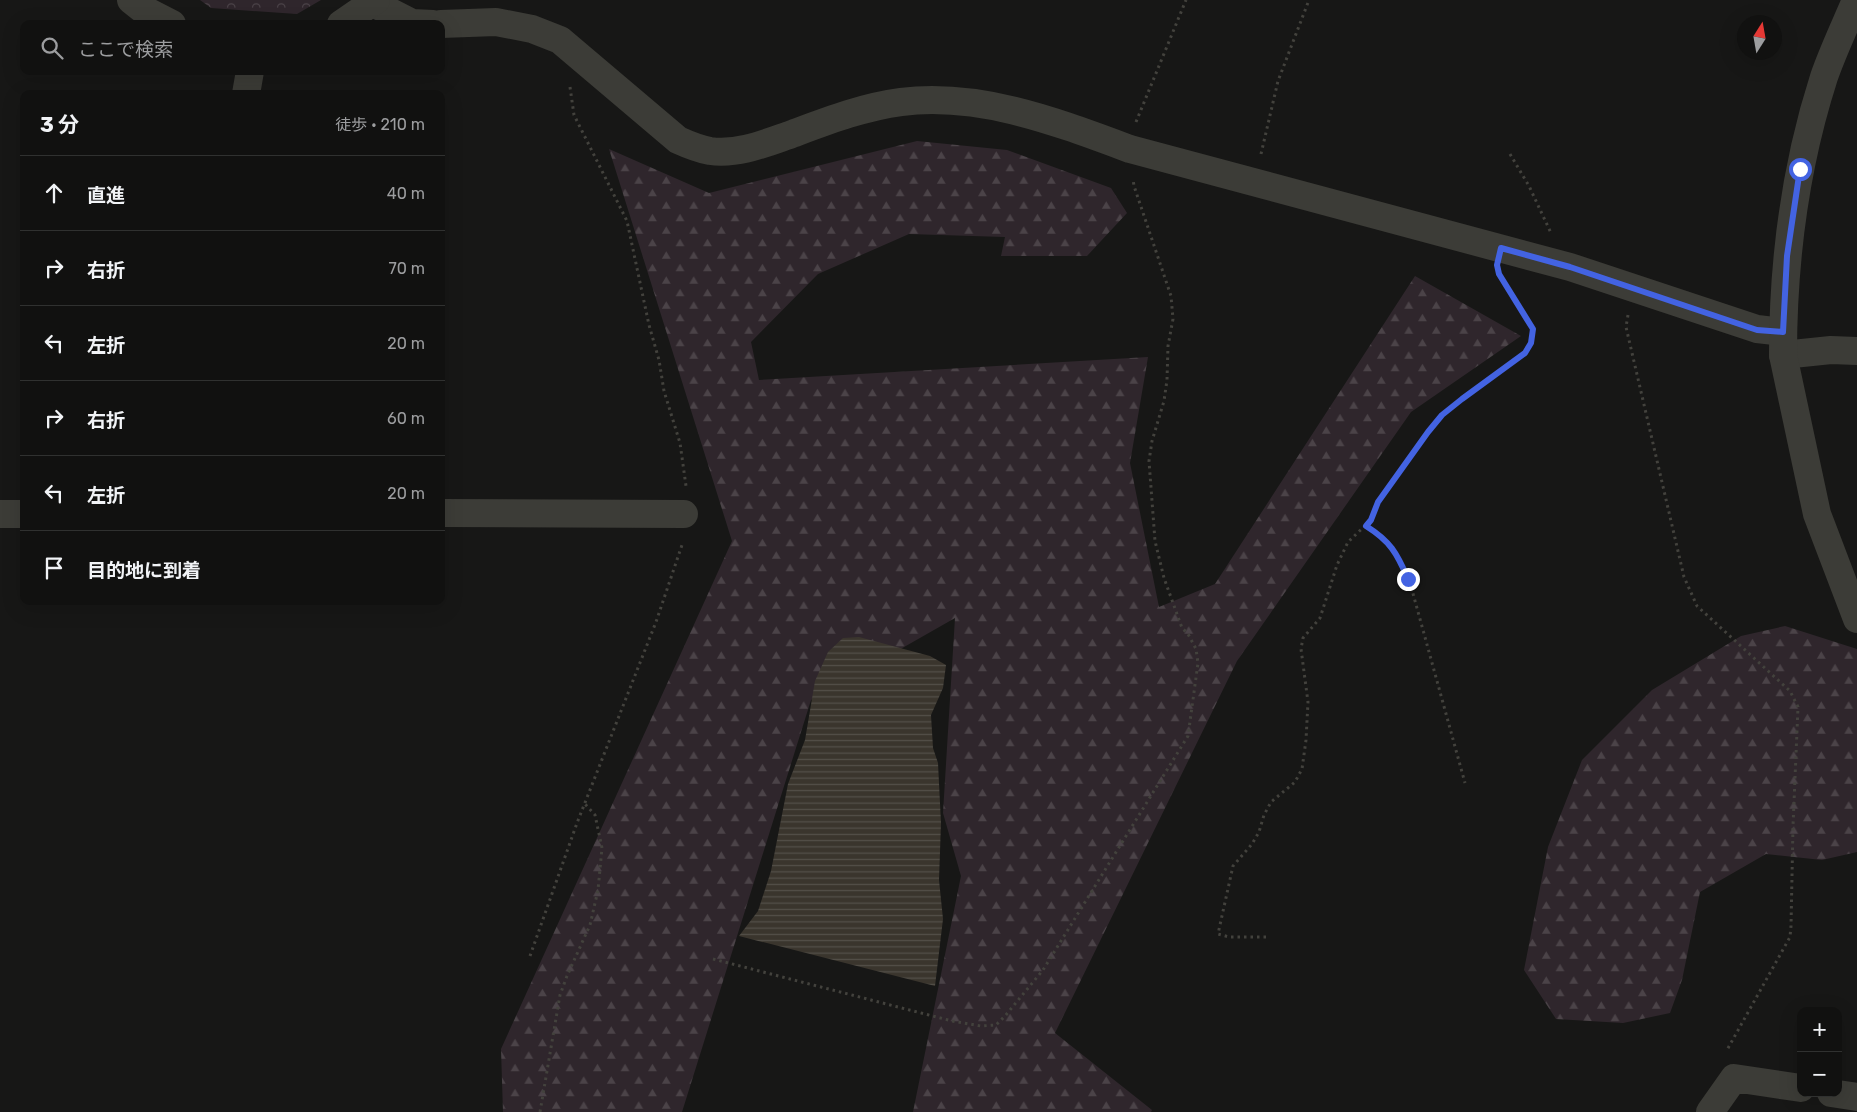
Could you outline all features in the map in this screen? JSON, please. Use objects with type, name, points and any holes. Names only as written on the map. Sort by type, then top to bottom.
[{"type":"street","points":[[131,0],[164,20]]},
{"type":"street","points":[[1856,0],[1824,77],[1800,169],[1787,256],[1783,343],[1817,514],[1857,619]]},
{"type":"street","points":[[347,20],[375,1],[408,20]]},
{"type":"street","points":[[445,24],[496,22],[532,29],[560,40],[678,140],[695,148],[712,151],[736,150],[761,144],[872,107],[902,102],[935,101],[995,106],[1022,112],[1073,128],[1127,148],[1558,263],[1757,330],[1783,343],[1831,350],[1857,351]]},
{"type":"street","points":[[247,90],[249,75]]},
{"type":"street","points":[[445,513],[684,514]]},
{"type":"street","points":[[0,514],[20,514]]},
{"type":"street","points":[[1710,1112],[1734,1078],[1797,1087]]},
{"type":"street","points":[[1842,1095],[1857,1097]]},
{"type":"path","points":[[713,959],[952,1021],[981,1026],[996,1025],[1043,970],[1188,736],[1198,663],[1196,649],[1188,634],[1182,628],[1167,586],[1155,541],[1149,461],[1152,441],[1164,401],[1167,380],[1168,346],[1172,319],[1171,296],[1134,186],[1127,148],[1186,0]]},
{"type":"path","points":[[1256,182],[1278,81],[1309,0]]},
{"type":"path","points":[[1510,154],[1544,217],[1559,254],[1558,263]]},
{"type":"path","points":[[1266,936],[1229,937],[1218,934],[1233,866],[1259,832],[1264,815],[1271,802],[1295,782],[1302,769],[1308,702],[1301,649],[1303,638],[1320,618],[1337,565],[1348,542],[1371,520],[1378,502],[1428,432],[1442,415],[1525,353],[1531,343],[1533,329],[1499,274],[1497,265],[1501,248]]},
{"type":"path","points":[[1637,289],[1630,305],[1626,327],[1684,577],[1697,606],[1790,691],[1798,707],[1790,937],[1722,1059],[1734,1078]]},
{"type":"path","points":[[1366,526],[1382,536],[1398,556],[1408,579],[1465,783]]},
{"type":"path","points":[[540,1112],[560,995],[590,925],[598,890],[602,848],[595,814],[585,804]]},
{"type":"green space","points":[[200,0],[321,0],[297,14],[211,8]]},
{"type":"green space","points":[[917,141],[1007,150],[1111,188],[1127,213],[1087,256],[1001,256],[1005,237],[909,234],[818,274],[751,342],[759,380],[1148,357],[1130,463],[1159,607],[1215,584],[1415,276],[1521,336],[1411,412],[1237,661],[1055,1033],[1152,1110],[1151,1112],[913,1112],[961,876],[943,813],[955,618],[811,700],[682,1112],[503,1112],[501,1049],[732,541],[609,149],[709,193]]},
{"type":"green space","points":[[1785,626],[1857,649],[1857,852],[1822,860],[1766,854],[1700,892],[1682,980],[1670,1013],[1623,1023],[1556,1019],[1524,970],[1548,847],[1582,760],[1652,690],[1741,636]]},
{"type":"shaded area","points":[[859,637],[930,656],[946,665],[943,688],[931,715],[933,748],[938,763],[941,823],[939,880],[943,919],[935,986],[739,936],[758,911],[771,871],[788,784],[805,740],[815,681],[828,652],[843,638]]},
{"type":"route","points":[[1408,579],[1398,556],[1382,536],[1366,526],[1371,520],[1378,502],[1442,415],[1525,353],[1531,343],[1533,329],[1499,274],[1497,265],[1501,248],[1570,267],[1757,330],[1783,332],[1787,256],[1800,169]]}]
